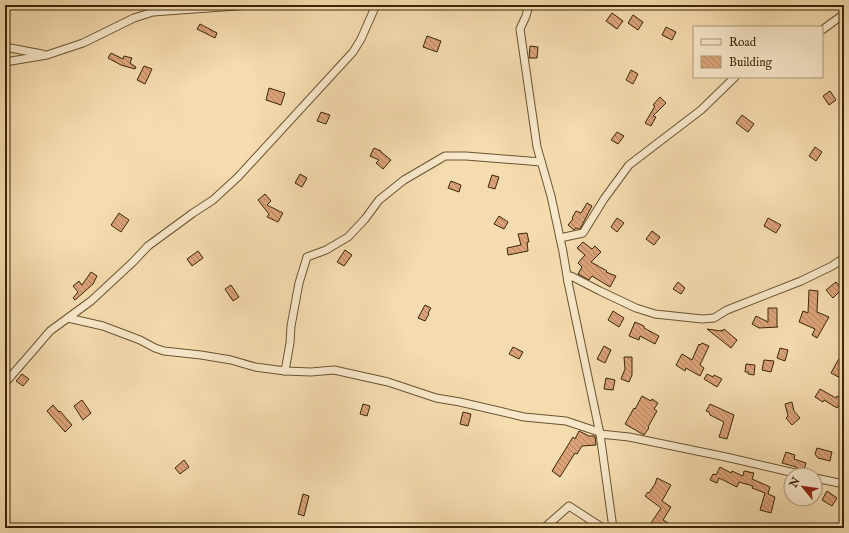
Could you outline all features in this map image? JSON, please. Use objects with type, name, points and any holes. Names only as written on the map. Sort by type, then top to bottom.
[{"type":"street","points":[[5,62],[47,55],[83,43],[134,18],[153,12],[250,5]]},
{"type":"street","points":[[5,383],[50,331],[97,295],[148,246],[192,213],[213,200],[238,177],[352,52],[361,39],[376,5]]},
{"type":"street","points":[[530,5],[520,29],[537,147],[560,238],[600,433],[613,528]]},
{"type":"street","points":[[823,29],[844,14]]},
{"type":"street","points":[[5,47],[47,55]]},
{"type":"street","points":[[560,238],[583,234],[604,199],[629,165],[701,110],[734,78]]},
{"type":"street","points":[[285,371],[291,326],[298,290],[307,257],[326,250],[348,236],[365,219],[380,200],[404,180],[445,156],[466,156],[541,162]]},
{"type":"street","points":[[568,282],[569,277],[572,276],[600,292],[636,308],[655,314],[702,319],[714,318],[727,310],[832,266],[844,258]]},
{"type":"street","points":[[68,318],[103,326],[164,351],[231,360],[255,368],[311,372],[334,370],[388,382],[436,398],[524,417],[566,420],[600,433],[629,437],[783,470]]},
{"type":"street","points":[[823,480],[844,484]]},
{"type":"street","points":[[544,528],[569,506],[603,528]]},
{"type":"building","points":[[612,13],[623,21],[617,29],[606,21]]},
{"type":"building","points":[[633,15],[643,22],[638,30],[628,23]]},
{"type":"building","points":[[200,24],[217,33],[215,38],[197,29]]},
{"type":"building","points":[[666,27],[676,32],[672,40],[662,35]]},
{"type":"building","points":[[427,36],[441,41],[437,52],[423,47]]},
{"type":"building","points":[[530,46],[538,47],[537,58],[529,58]]},
{"type":"building","points":[[111,53],[123,59],[124,56],[132,58],[130,63],[136,67],[135,69],[121,65],[108,58]]},
{"type":"building","points":[[144,66],[152,69],[145,84],[137,80]]},
{"type":"building","points":[[631,70],[638,74],[633,84],[626,80]]},
{"type":"building","points":[[269,88],[285,93],[281,105],[266,100]]},
{"type":"building","points":[[830,91],[836,100],[829,105],[823,96]]},
{"type":"building","points":[[660,97],[666,103],[653,116],[656,117],[651,126],[645,123],[655,106],[653,105]]},
{"type":"building","points":[[321,112],[330,115],[326,124],[317,121]]},
{"type":"building","points":[[742,115],[754,124],[748,132],[736,123]]},
{"type":"building","points":[[617,132],[624,136],[618,144],[611,140]]},
{"type":"building","points":[[815,147],[822,152],[816,161],[809,156]]},
{"type":"building","points":[[374,148],[381,151],[391,160],[383,169],[376,163],[379,160],[370,156]]},
{"type":"building","points":[[300,174],[307,178],[302,187],[295,183]]},
{"type":"building","points":[[492,175],[499,177],[495,189],[488,187]]},
{"type":"building","points":[[451,181],[461,185],[459,192],[448,188]]},
{"type":"building","points":[[265,194],[271,201],[267,205],[283,213],[278,222],[267,217],[269,214],[258,200]]},
{"type":"building","points":[[587,203],[592,206],[580,229],[576,228],[574,230],[568,225],[573,219],[572,218],[576,211],[581,213]]},
{"type":"building","points":[[119,213],[129,220],[121,232],[111,225]]},
{"type":"building","points":[[499,216],[508,222],[504,229],[494,224]]},
{"type":"building","points":[[617,218],[624,223],[617,232],[611,227]]},
{"type":"building","points":[[768,218],[781,225],[776,233],[764,226]]},
{"type":"building","points":[[652,231],[660,237],[654,245],[646,239]]},
{"type":"building","points":[[527,233],[529,242],[527,242],[528,251],[508,255],[507,248],[521,245],[518,234]]},
{"type":"building","points":[[583,242],[592,249],[595,246],[601,252],[591,262],[607,271],[606,272],[616,276],[610,287],[592,276],[589,280],[578,274],[582,267],[578,263],[585,255],[577,248]]},
{"type":"building","points":[[345,250],[352,255],[344,266],[337,262]]},
{"type":"building","points":[[198,251],[203,258],[192,266],[187,259]]},
{"type":"building","points":[[91,272],[97,276],[93,284],[75,300],[73,298],[78,292],[73,286],[79,281],[82,285]]},
{"type":"building","points":[[678,282],[685,288],[681,294],[673,289]]},
{"type":"building","points":[[836,282],[842,289],[833,298],[826,290]]},
{"type":"building","points":[[231,285],[239,297],[233,301],[225,289]]},
{"type":"building","points":[[809,290],[818,291],[817,312],[829,317],[817,338],[812,335],[815,329],[799,322],[803,311],[808,313]]},
{"type":"building","points":[[425,305],[431,308],[425,321],[418,318]]},
{"type":"building","points":[[768,308],[777,308],[778,327],[759,328],[752,324],[756,316],[768,322]]},
{"type":"building","points":[[613,311],[624,318],[619,327],[608,320]]},
{"type":"building","points":[[635,322],[659,336],[655,344],[640,336],[639,340],[629,336]]},
{"type":"building","points":[[707,329],[723,331],[724,329],[737,340],[731,348]]},
{"type":"building","points":[[702,343],[709,346],[700,365],[704,368],[700,376],[686,368],[685,371],[676,365],[682,354],[692,360],[699,344],[700,345]]},
{"type":"building","points":[[604,346],[611,350],[605,363],[597,359]]},
{"type":"building","points":[[513,347],[523,352],[519,359],[509,354]]},
{"type":"building","points":[[780,348],[788,350],[785,361],[777,358]]},
{"type":"building","points":[[844,351],[844,380],[831,373]]},
{"type":"building","points":[[624,357],[632,357],[632,375],[629,382],[621,379],[625,369]]},
{"type":"building","points":[[764,360],[774,361],[771,372],[762,370]]},
{"type":"building","points":[[746,364],[755,365],[754,375],[745,372]]},
{"type":"building","points":[[22,374],[29,379],[23,386],[16,381]]},
{"type":"building","points":[[707,374],[713,377],[714,375],[722,379],[717,387],[704,379]]},
{"type":"building","points":[[606,378],[615,380],[613,390],[604,389]]},
{"type":"building","points":[[844,388],[844,402],[837,408],[824,400],[823,402],[815,397],[820,389],[836,398],[837,396],[839,397]]},
{"type":"building","points":[[642,396],[651,401],[652,399],[658,403],[654,409],[657,411],[644,435],[625,424]]},
{"type":"building","points":[[82,400],[91,413],[83,420],[74,406]]},
{"type":"building","points":[[792,402],[794,411],[800,418],[792,425],[786,418],[788,416],[785,404]]},
{"type":"building","points":[[363,404],[370,406],[367,416],[360,414]]},
{"type":"building","points":[[710,404],[734,415],[727,439],[719,437],[724,422],[710,415],[709,412],[706,411]]},
{"type":"building","points":[[53,405],[72,425],[65,432],[47,411]]},
{"type":"building","points":[[463,412],[471,414],[468,426],[460,424]]},
{"type":"building","points":[[579,431],[589,436],[595,436],[596,445],[582,446],[577,454],[575,453],[560,477],[552,471],[573,437],[575,439]]},
{"type":"building","points":[[817,448],[832,452],[830,461],[818,458],[815,454]]},
{"type":"building","points":[[786,452],[795,455],[794,459],[806,463],[805,467],[796,467],[782,463]]},
{"type":"building","points":[[184,460],[189,467],[180,474],[175,468]]},
{"type":"building","points":[[720,467],[731,473],[732,471],[743,476],[744,471],[754,473],[752,479],[770,487],[768,494],[775,497],[771,513],[760,510],[765,493],[752,488],[753,486],[739,482],[737,487],[719,478],[717,483],[710,480],[713,474],[716,475]]},
{"type":"building","points":[[657,478],[671,485],[662,501],[671,507],[663,520],[677,528],[658,528],[651,523],[661,508],[645,496],[655,484]]},
{"type":"building","points":[[827,491],[837,498],[832,506],[823,501]]},
{"type":"building","points":[[303,494],[309,496],[304,516],[298,514]]}]
